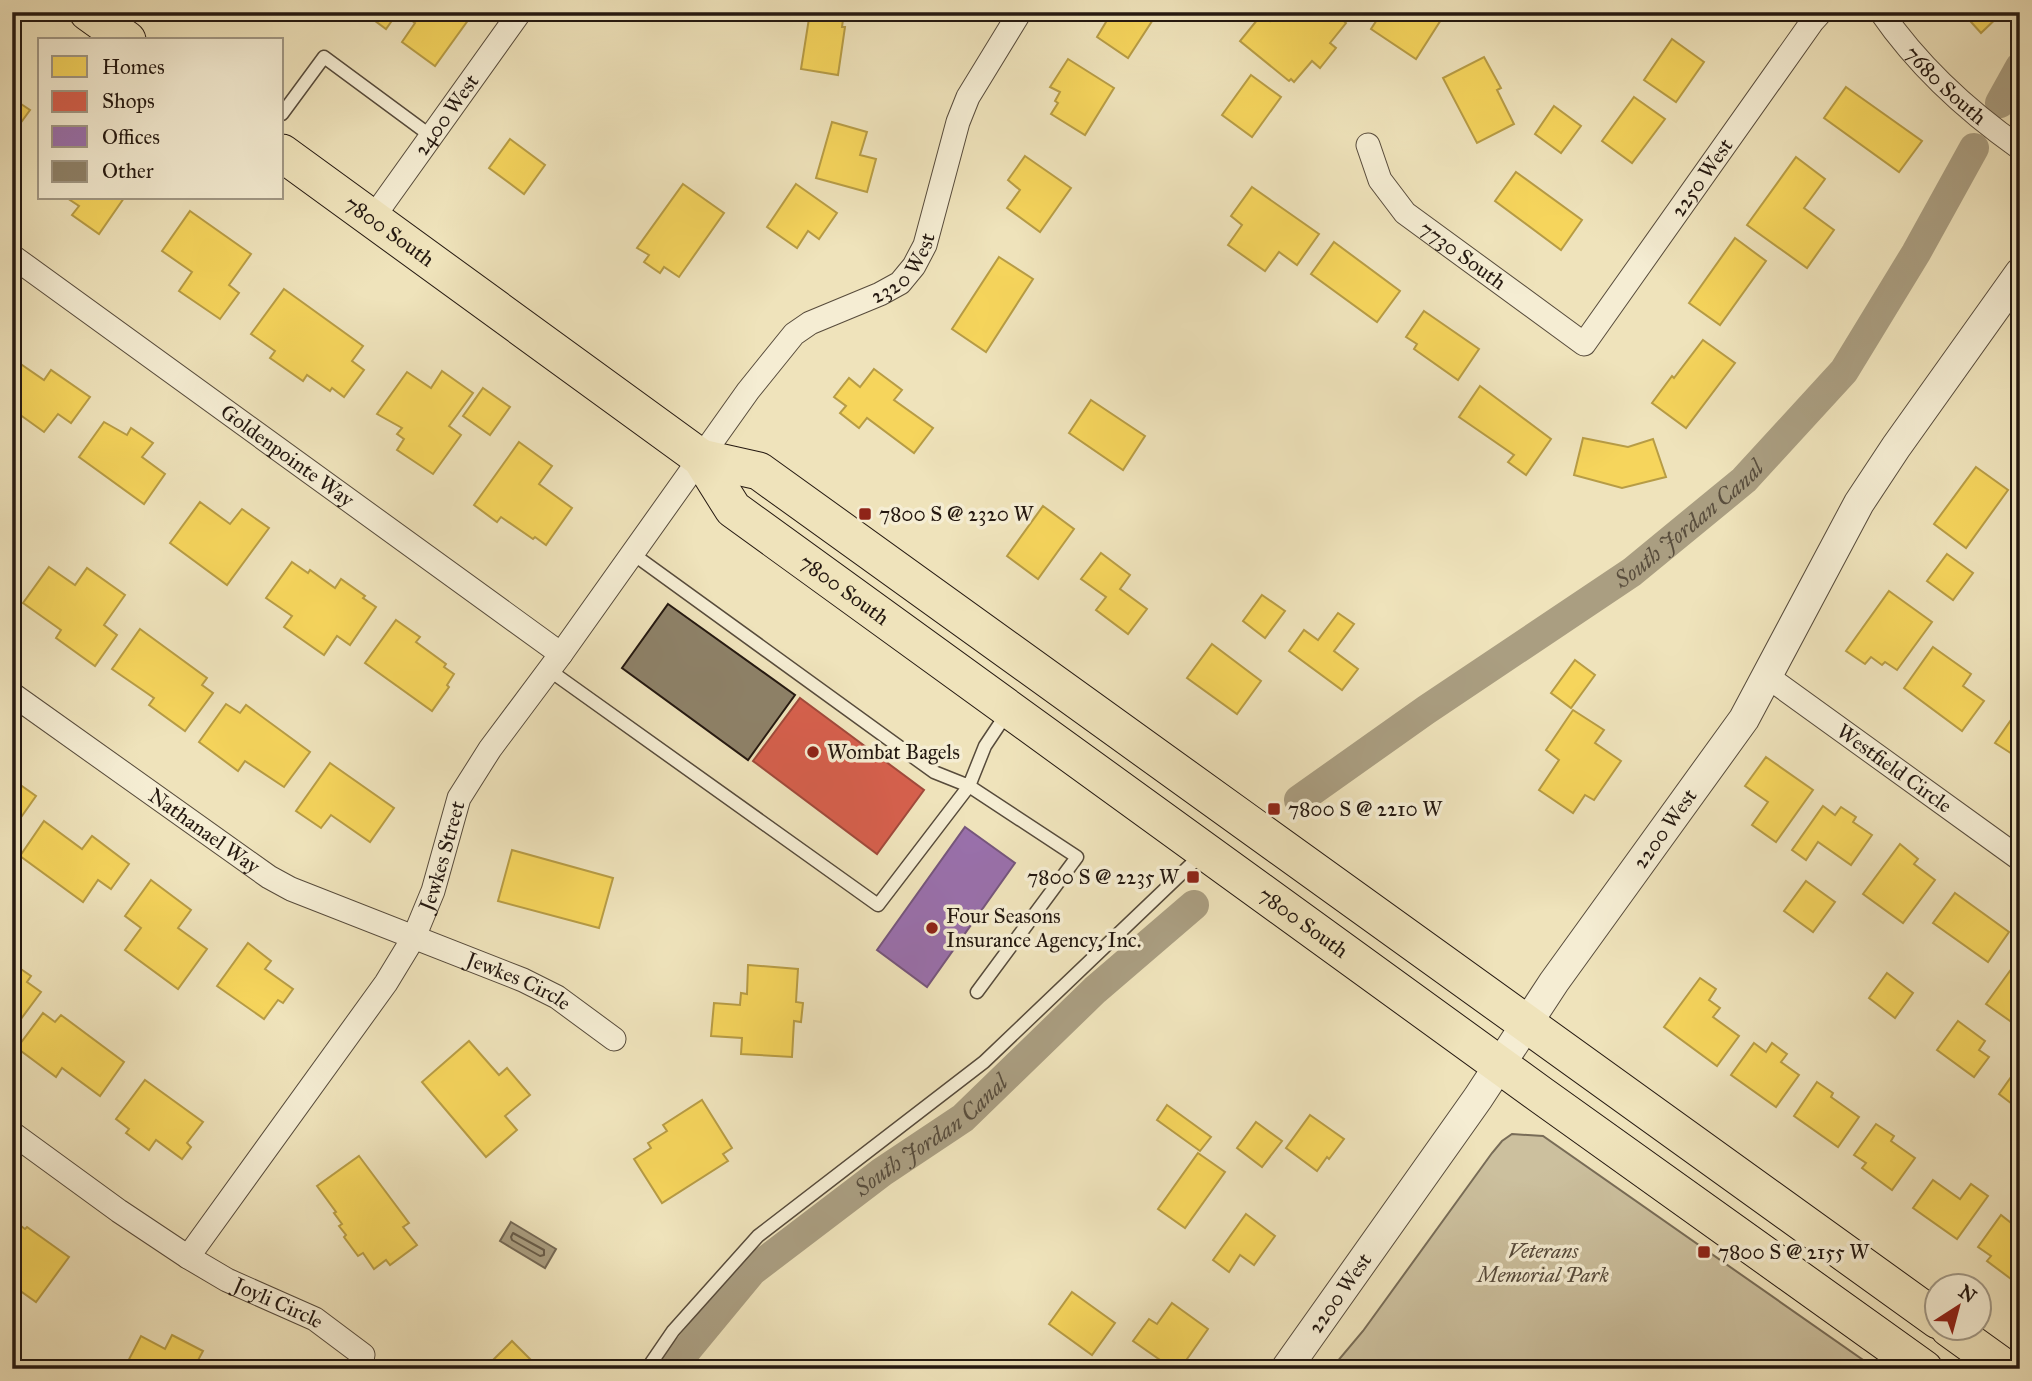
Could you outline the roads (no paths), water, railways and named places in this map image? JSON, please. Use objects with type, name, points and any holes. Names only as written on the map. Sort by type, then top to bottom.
[{"type":"main road","points":[[88,12],[124,38]]},
{"type":"main road","name":"7800 South","points":[[284,154],[701,457],[733,509],[1924,1369]]},
{"type":"main road","name":"7800 South","points":[[701,457],[760,471],[1924,1311]]},
{"type":"main road","points":[[1968,1342],[2006,1369]]},
{"type":"street","name":"2400 West","points":[[372,219],[520,12]]},
{"type":"street","name":"2320 West","points":[[701,457],[748,391],[794,334],[810,323],[900,283],[914,266],[925,244],[958,122],[968,97],[1020,12]]},
{"type":"street","name":"2250 West","points":[[1584,344],[1821,12]]},
{"type":"street","name":"7680 South","points":[[1881,12],[1916,57],[1955,99],[2020,148]]},
{"type":"street","name":"7730 South","points":[[1368,145],[1380,180],[1405,213],[1584,344]]},
{"type":"street","name":"Goldenpointe Way","points":[[12,256],[555,662]]},
{"type":"street","name":"2200 West","points":[[1286,1369],[1339,1297],[1554,982],[1744,719],[1830,553],[1859,503],[2020,274]]},
{"type":"street","name":"Jewkes Street","points":[[188,1257],[386,983],[414,937],[433,891],[459,798],[490,749],[701,457]]},
{"type":"street","name":"Westfield Circle","points":[[1768,677],[2020,859]]},
{"type":"street","name":"Nathanael Way","points":[[12,694],[269,877],[291,889],[414,937]]},
{"type":"street","name":"Jewkes Circle","points":[[414,937],[523,980],[557,997],[614,1039]]},
{"type":"street","name":"Joyli Circle","points":[[12,1133],[119,1211],[188,1257],[227,1280],[314,1319],[363,1355]]},
{"type":"lane","points":[[284,111],[324,57],[431,136]]},
{"type":"lane","points":[[633,554],[934,772],[969,786],[1077,857],[977,992]]},
{"type":"lane","points":[[555,662],[878,905],[969,786],[985,746],[1009,710]]},
{"type":"lane","points":[[647,1369],[673,1331],[758,1236],[984,1062],[1205,850]]},
{"type":"water","points":[[511,1222],[556,1249],[545,1268],[500,1241]]},
{"type":"waterway","name":"South Jordan Canal","points":[[2000,103],[2020,67]]},
{"type":"waterway","name":"South Jordan Canal","points":[[1299,800],[1426,710],[1632,572],[1744,480],[1844,371],[1916,253],[1974,148]]},
{"type":"waterway","name":"South Jordan Canal","points":[[671,1369],[752,1271],[882,1172],[963,1118],[1095,990],[1194,905]]},
{"type":"place","name":"7800 S @ 2320 W","points":[[865,514]]},
{"type":"place","name":"Wombat Bagels","points":[[813,752]]},
{"type":"place","name":"7800 S @ 2210 W","points":[[1274,809]]},
{"type":"place","name":"7800 S @ 2235 W","points":[[1193,877]]},
{"type":"place","name":"Four Seasons Insurance Agency, Inc.","points":[[932,928]]},
{"type":"place","name":"7800 S @ 2155 W","points":[[1704,1252]]},
{"type":"park label","name":"Veterans Memorial Park","points":[[1543,1263]]}]
